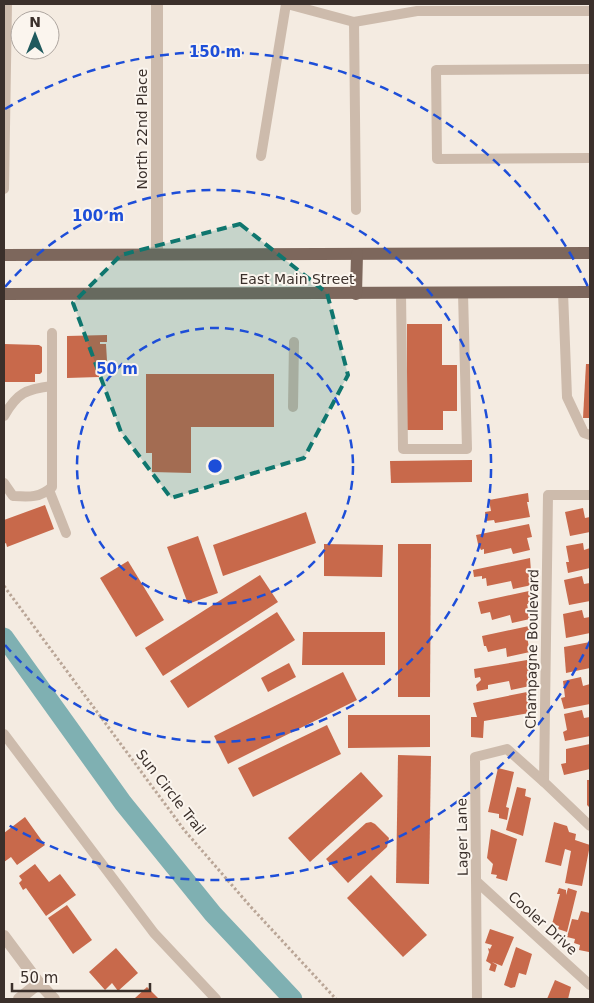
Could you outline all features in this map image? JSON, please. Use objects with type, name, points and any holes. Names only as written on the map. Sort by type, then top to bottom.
[{"type":"main road","name":"East Main Street","points":[[4,255],[590,253]]},
{"type":"main road","points":[[356,294],[357,254]]},
{"type":"main road","name":"East Main Street","points":[[4,294],[590,292]]},
{"type":"street","name":"North 22nd Place","points":[[157,4],[157,254]]},
{"type":"street","points":[[4,936],[39,983],[54,999]]},
{"type":"street","points":[[19,999],[39,983]]},
{"type":"lane","points":[[4,189],[7,4]]},
{"type":"lane","points":[[261,156],[286,4],[354,22],[417,11],[590,11]]},
{"type":"lane","points":[[354,22],[356,210]]},
{"type":"lane","points":[[590,69],[436,70],[437,159],[590,158]]},
{"type":"lane","points":[[563,292],[567,397],[584,433],[590,435]]},
{"type":"lane","points":[[401,293],[403,449],[467,449],[464,293]]},
{"type":"lane","points":[[4,483],[13,496],[29,498],[44,495],[52,487],[52,333]]},
{"type":"lane","points":[[293,407],[294,342]]},
{"type":"lane","points":[[4,416],[13,400],[30,389],[52,386]]},
{"type":"lane","points":[[49,490],[66,533]]},
{"type":"lane","name":"Champagne Boulevard","points":[[544,782],[548,495],[590,495]]},
{"type":"lane","points":[[4,734],[154,933],[216,999]]},
{"type":"lane","name":"Lager Lane","points":[[476,999],[475,757],[507,750],[544,782]]},
{"type":"lane","points":[[544,782],[590,826]]},
{"type":"lane","name":"Cooler Drive","points":[[476,881],[590,985]]},
{"type":"path","name":"Sun Circle Trail","points":[[4,586],[185,831],[250,906],[336,999]]},
{"type":"highlighted area","points":[[240,224],[327,293],[348,375],[304,458],[171,498],[121,432],[73,303],[121,255]]},
{"type":"building","points":[[407,324],[442,324],[442,365],[457,365],[457,411],[443,411],[443,430],[407,430]]},
{"type":"building","points":[[107,335],[107,342],[100,342],[100,344],[106,344],[107,361],[99,362],[99,377],[67,378],[67,336]]},
{"type":"building","points":[[4,344],[39,345],[42,347],[42,372],[35,374],[35,382],[4,382]]},
{"type":"building","points":[[586,364],[590,364],[590,418],[583,418]]},
{"type":"building","points":[[146,374],[274,374],[274,427],[191,427],[191,473],[152,472],[152,453],[146,453]]},
{"type":"building","points":[[472,460],[472,482],[391,483],[390,461]]},
{"type":"building","points":[[528,493],[529,502],[527,502],[530,517],[495,523],[494,520],[486,521],[485,512],[491,511],[489,500]]},
{"type":"building","points":[[45,505],[54,529],[7,547],[6,543],[4,544],[4,520]]},
{"type":"building","points":[[583,508],[585,518],[590,517],[590,532],[570,536],[565,512]]},
{"type":"building","points":[[306,512],[316,543],[223,576],[213,545]]},
{"type":"building","points":[[529,524],[532,537],[527,538],[530,550],[513,554],[511,548],[484,554],[484,549],[481,550],[478,544],[476,535]]},
{"type":"building","points":[[198,536],[218,593],[188,604],[167,547]]},
{"type":"building","points":[[583,543],[584,550],[590,548],[590,568],[568,573],[566,562],[569,562],[566,546]]},
{"type":"building","points":[[324,544],[383,545],[382,577],[324,576]]},
{"type":"building","points":[[398,544],[431,544],[430,697],[398,697]]},
{"type":"building","points":[[530,558],[532,585],[513,589],[511,581],[487,586],[486,578],[482,579],[482,576],[474,577],[473,570]]},
{"type":"building","points":[[128,561],[164,620],[136,637],[100,578]]},
{"type":"building","points":[[260,575],[278,602],[163,676],[145,648]]},
{"type":"building","points":[[582,576],[584,584],[590,583],[590,601],[569,605],[564,580]]},
{"type":"building","points":[[529,591],[532,603],[527,604],[530,619],[512,623],[510,615],[492,620],[490,612],[481,614],[478,602]]},
{"type":"building","points":[[582,610],[584,618],[590,617],[590,633],[566,638],[563,614]]},
{"type":"building","points":[[277,612],[295,640],[188,708],[170,681]]},
{"type":"building","points":[[529,626],[531,636],[527,637],[530,652],[507,657],[506,648],[488,652],[486,646],[484,646],[482,636]]},
{"type":"building","points":[[303,632],[385,632],[385,665],[302,665]]},
{"type":"building","points":[[590,642],[590,668],[566,673],[564,647]]},
{"type":"building","points":[[527,660],[531,670],[527,671],[530,686],[511,690],[509,681],[488,685],[488,689],[477,691],[476,685],[481,680],[480,677],[475,678],[474,669]]},
{"type":"building","points":[[289,663],[296,677],[268,692],[261,678]]},
{"type":"building","points":[[343,672],[357,700],[228,764],[214,736]]},
{"type":"building","points":[[581,677],[583,686],[590,684],[590,704],[564,709],[561,698],[565,697],[563,681]]},
{"type":"building","points":[[527,692],[529,713],[484,721],[483,738],[471,737],[471,717],[477,717],[473,703]]},
{"type":"building","points":[[582,710],[584,718],[590,717],[590,736],[565,741],[563,732],[567,730],[564,714]]},
{"type":"building","points":[[348,715],[430,715],[430,747],[348,748]]},
{"type":"building","points":[[327,725],[341,754],[253,797],[238,768]]},
{"type":"building","points":[[590,744],[590,769],[564,775],[561,764],[566,763],[566,749]]},
{"type":"building","points":[[398,755],[431,756],[429,884],[396,883]]},
{"type":"building","points":[[498,768],[514,772],[506,807],[509,808],[507,820],[499,818],[499,814],[488,812]]},
{"type":"building","points":[[361,772],[383,796],[310,862],[288,838]]},
{"type":"building","points":[[587,780],[590,780],[590,808],[587,805]]},
{"type":"building","points":[[517,787],[526,789],[525,796],[531,798],[523,836],[506,830]]},
{"type":"building","points":[[25,817],[45,845],[17,865],[11,857],[4,862],[4,833]]},
{"type":"building","points":[[371,822],[389,838],[387,847],[348,883],[326,859],[366,823]]},
{"type":"building","points":[[554,822],[567,826],[569,832],[576,834],[575,840],[590,845],[582,886],[565,883],[571,851],[565,849],[561,866],[545,862]]},
{"type":"building","points":[[491,829],[517,839],[507,881],[496,878],[497,875],[491,874],[493,864],[487,858]]},
{"type":"building","points":[[35,864],[49,882],[60,874],[76,895],[46,916],[26,888],[23,890],[19,883],[22,880],[19,876]]},
{"type":"building","points":[[371,875],[427,935],[403,957],[347,898]]},
{"type":"building","points":[[559,888],[566,890],[566,895],[568,888],[577,891],[567,932],[558,929],[559,926],[552,924],[560,894],[557,894]]},
{"type":"building","points":[[67,905],[92,940],[73,954],[48,918]]},
{"type":"building","points":[[581,911],[590,913],[589,952],[579,950],[580,945],[574,943],[575,939],[567,937],[572,919],[578,920]]},
{"type":"building","points":[[490,929],[514,937],[502,966],[492,962],[497,965],[495,972],[489,970],[491,964],[486,961],[489,952],[488,948],[490,949],[492,945],[485,943]]},
{"type":"building","points":[[516,947],[532,954],[526,975],[519,973],[515,987],[511,988],[504,985]]},
{"type":"building","points":[[116,948],[138,973],[118,991],[112,983],[105,990],[89,972]]},
{"type":"building","points":[[555,980],[571,987],[568,999],[547,999]]},
{"type":"building","points":[[147,987],[159,999],[134,999]]},
{"type":"waterway","points":[[4,637],[123,803],[213,914],[293,999]]}]
